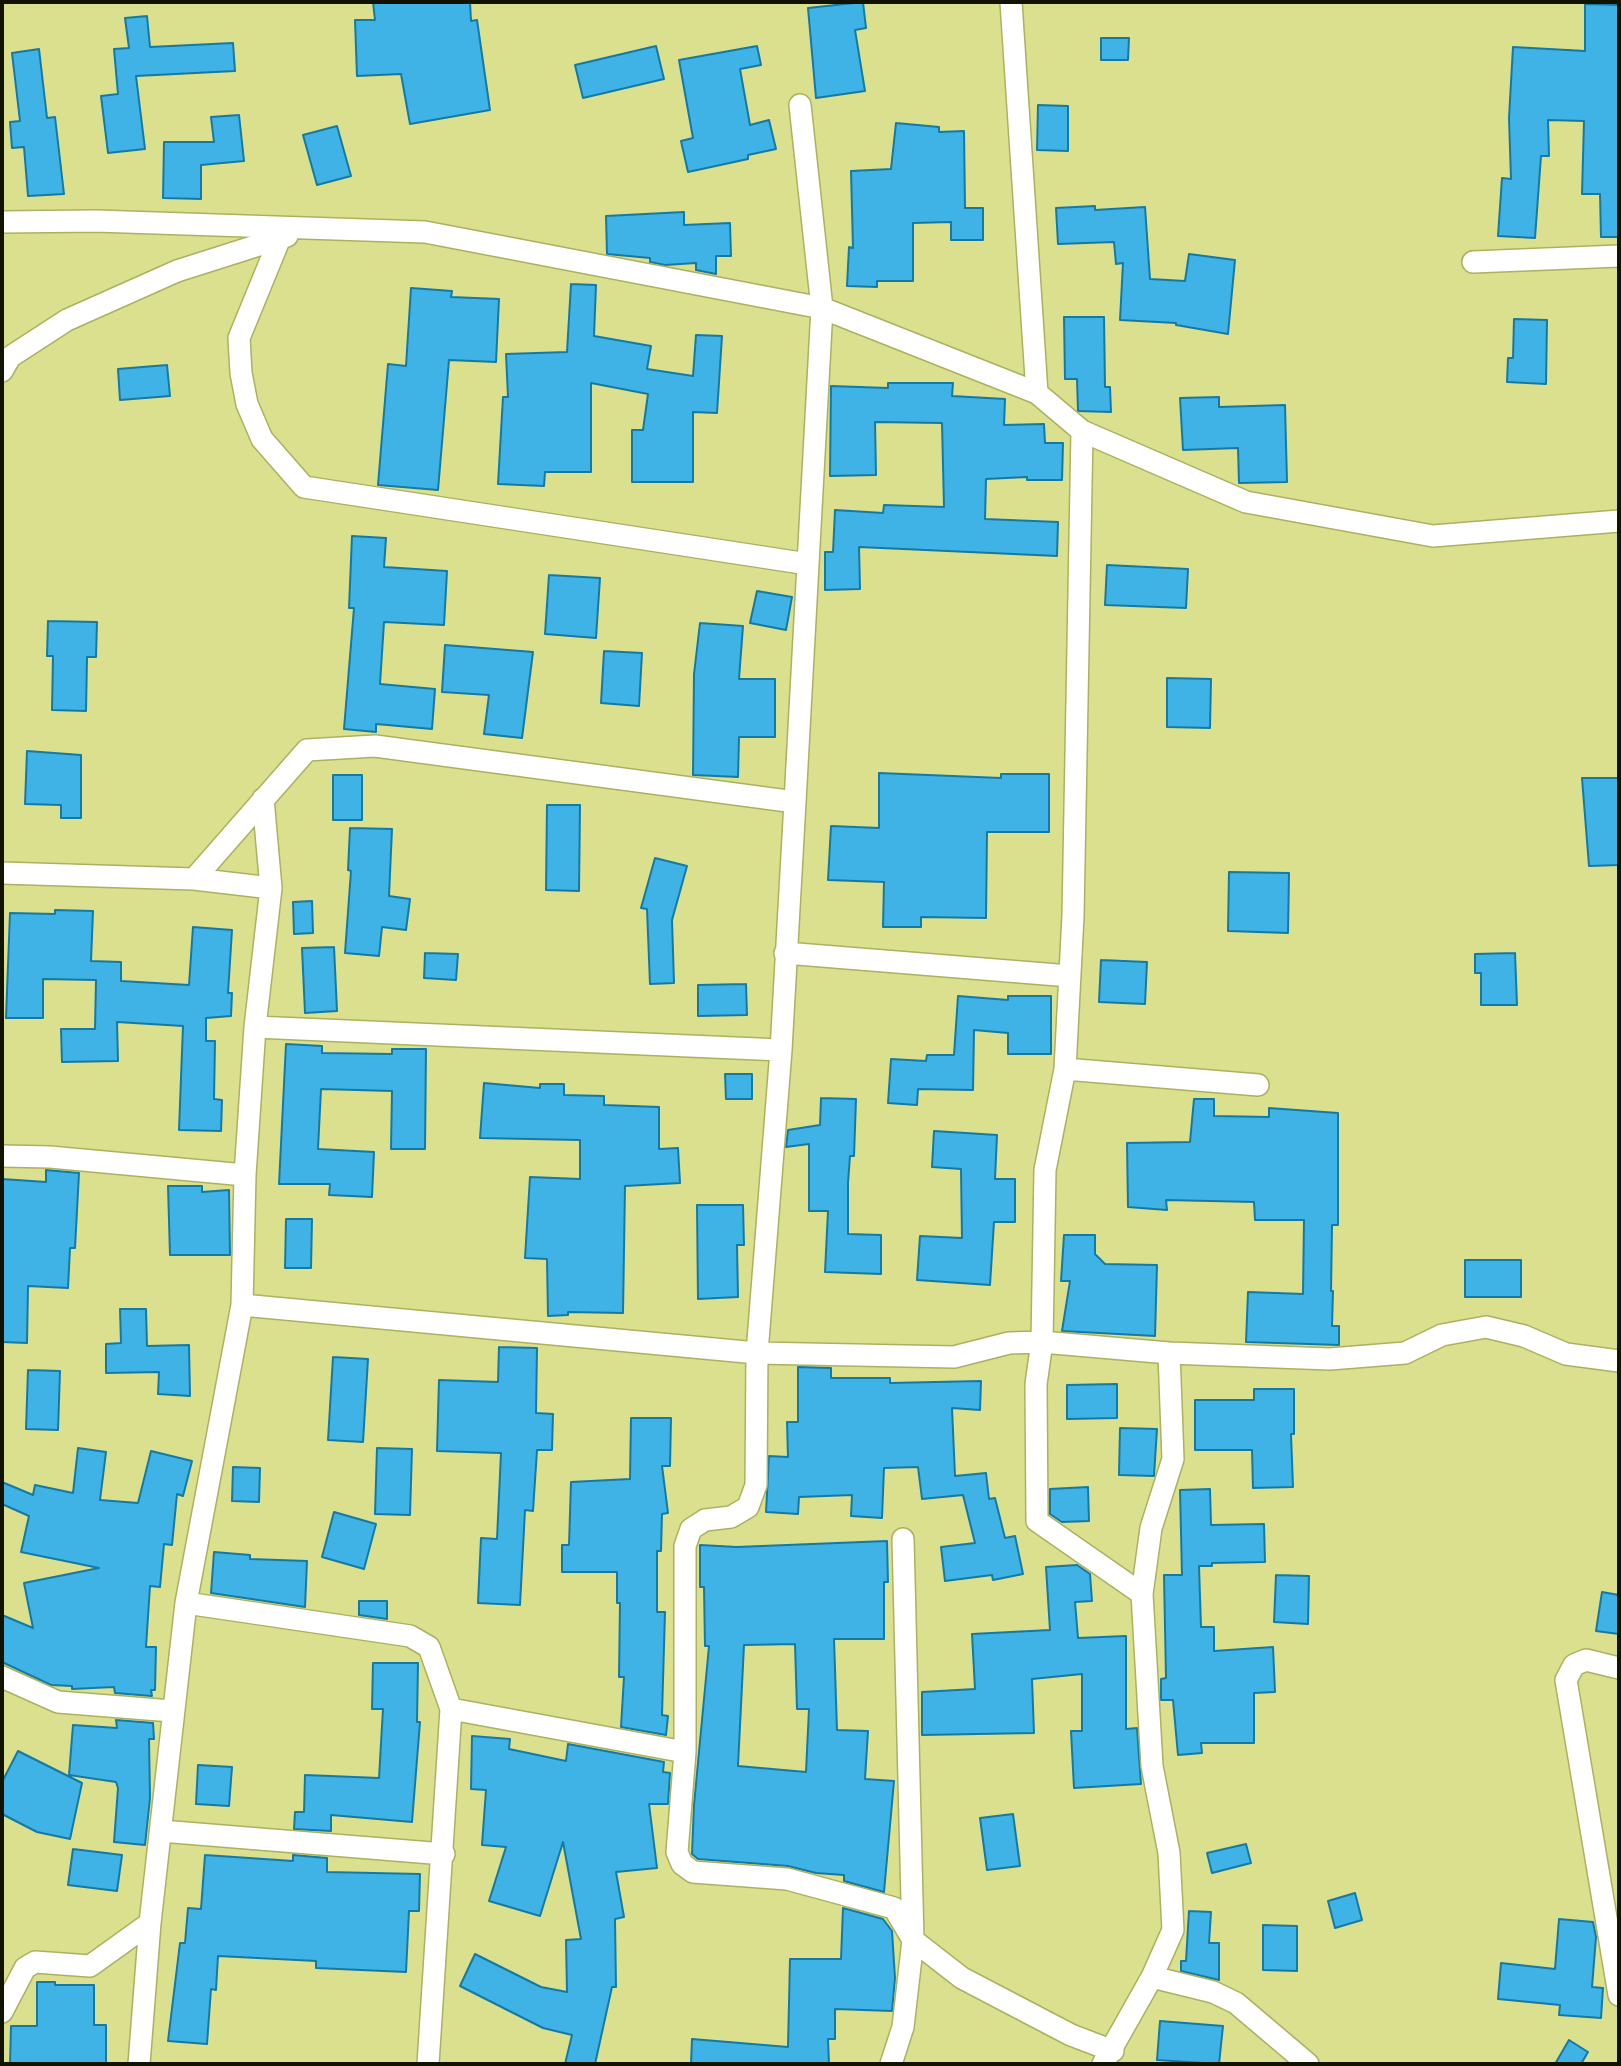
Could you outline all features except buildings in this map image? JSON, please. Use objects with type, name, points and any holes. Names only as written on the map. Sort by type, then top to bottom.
[{"type":"street","points":[[1012,2],[1037,393]]},
{"type":"street","points":[[800,105],[822,308],[781,1050],[757,1353],[755,1485],[748,1507],[731,1517],[705,1520],[691,1529],[685,1546],[685,1752],[677,1852],[682,1864],[693,1872],[786,1879],[894,1908],[913,1940],[962,1978],[1071,2035],[1107,2058],[1152,1977],[1173,1930],[1168,1853],[1153,1766],[1142,1594],[1151,1528],[1173,1459],[1169,1353]]},
{"type":"street","points":[[2,222],[96,221],[425,232],[822,308],[1037,393],[1082,431],[1246,502],[1433,536],[1619,522]]},
{"type":"street","points":[[2,371],[10,357],[67,320],[177,271],[310,229]]},
{"type":"street","points":[[280,238],[239,338],[241,373],[247,404],[262,439],[304,487],[808,564]]},
{"type":"street","points":[[1473,262],[1619,256]]},
{"type":"street","points":[[1082,431],[1070,976],[1065,1069],[1045,1170],[1042,1342],[1036,1384],[1037,1521],[1142,1594]]},
{"type":"street","points":[[194,879],[307,750],[375,746],[796,802]]},
{"type":"street","points":[[139,2064],[150,1923],[186,1603],[242,1305],[245,1175],[255,1027],[271,888],[263,799]]},
{"type":"street","points":[[2,873],[194,879],[271,888]]},
{"type":"street","points":[[785,953],[1070,976]]},
{"type":"street","points":[[255,1027],[781,1050]]},
{"type":"street","points":[[1065,1069],[1258,1085]]},
{"type":"street","points":[[2,1156],[50,1157],[245,1175]]},
{"type":"street","points":[[242,1305],[757,1353],[954,1357],[1009,1343],[1042,1342],[1169,1353],[1330,1359],[1405,1353],[1442,1335],[1486,1327],[1524,1336],[1566,1354],[1619,1361]]},
{"type":"street","points":[[891,2064],[903,2027],[913,1940],[903,1539]]},
{"type":"street","points":[[186,1603],[410,1636],[429,1647],[451,1709],[444,1854],[428,2064]]},
{"type":"street","points":[[1619,1668],[1586,1660],[1574,1665],[1566,1680],[1619,1995]]},
{"type":"street","points":[[2,1677],[58,1702],[172,1711]]},
{"type":"street","points":[[451,1709],[685,1752]]},
{"type":"street","points":[[161,1831],[444,1854]]},
{"type":"street","points":[[2,2012],[25,1968],[35,1962],[90,1966],[150,1923]]},
{"type":"street","points":[[1152,1977],[1213,1992],[1236,2003],[1308,2064]]}]
